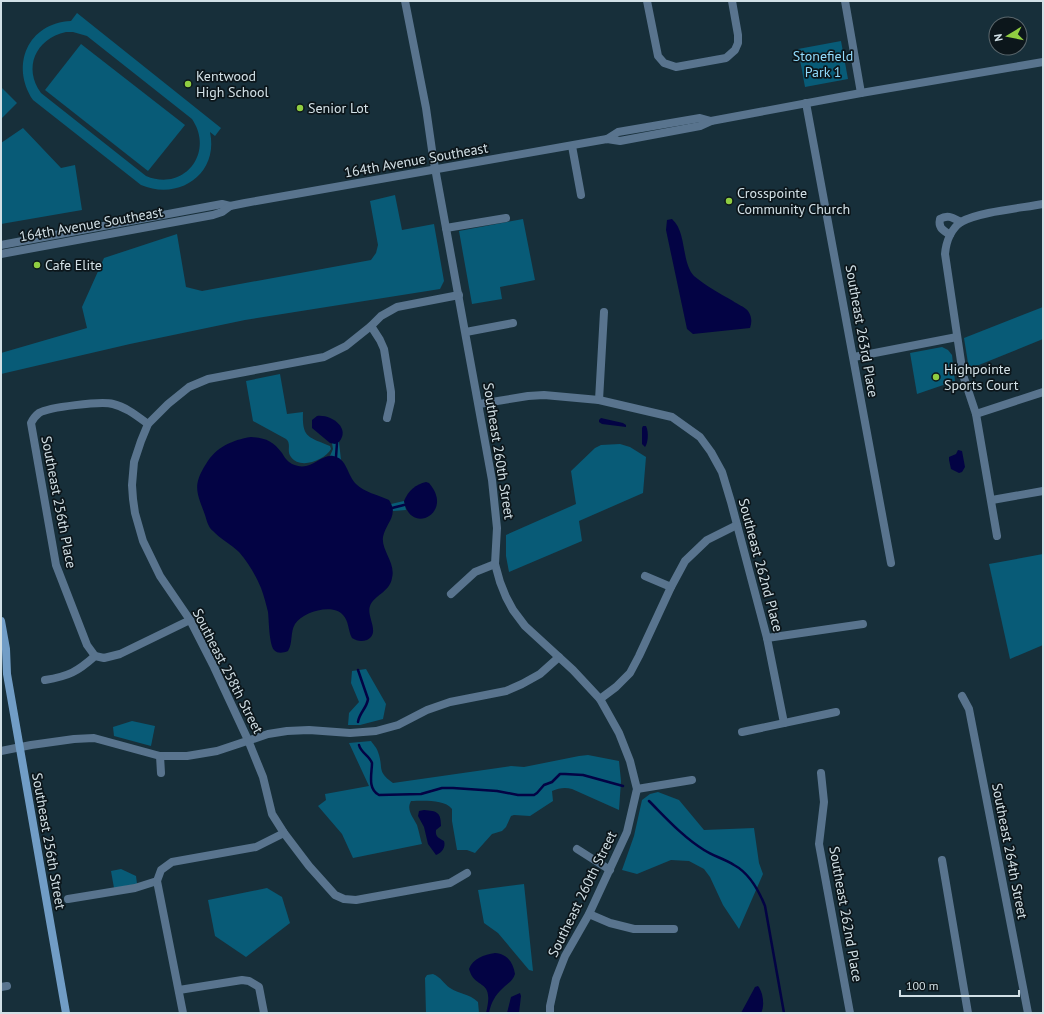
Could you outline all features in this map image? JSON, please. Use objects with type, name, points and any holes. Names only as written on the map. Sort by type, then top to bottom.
[{"type":"main road","name":"Southeast 256th Street","points":[[1,621],[6,649],[7,674],[66,1013]]},
{"type":"main road","name":"Southeast 256th Street","points":[[1,662],[7,674]]},
{"type":"street","name":"Southeast 260th Street","points":[[405,1],[426,108],[446,228],[494,492],[497,528],[495,564],[502,587],[513,610],[525,626],[573,670],[600,699],[619,733],[630,761],[637,789],[627,832],[589,914],[565,956],[556,979],[550,1006],[550,1013]]},
{"type":"street","points":[[647,1],[658,56],[664,63],[676,67],[726,58],[735,50],[738,43],[738,35],[732,1]]},
{"type":"street","points":[[845,1],[861,93]]},
{"type":"street","name":"164th Avenue Southeast","points":[[1,245],[222,204],[230,206],[607,139],[620,141],[700,126],[711,121],[806,103],[1043,62]]},
{"type":"street","name":"Southeast 263rd Place","points":[[806,103],[891,563]]},
{"type":"street","points":[[572,146],[581,195]]},
{"type":"street","points":[[997,536],[976,414],[962,375],[945,254],[946,245],[950,235],[959,224],[975,217],[1043,204]]},
{"type":"street","name":"164th Avenue Southeast","points":[[1,254],[213,215],[222,212],[230,206]]},
{"type":"street","points":[[950,235],[939,226],[940,219],[946,216],[950,217],[959,224]]},
{"type":"street","points":[[446,228],[506,218]]},
{"type":"street","points":[[148,424],[179,394],[208,379],[324,357],[346,346],[381,316],[397,307],[459,295]]},
{"type":"street","points":[[599,400],[604,312]]},
{"type":"street","points":[[466,332],[513,323]]},
{"type":"street","points":[[371,326],[384,349],[391,392],[391,401],[386,418]]},
{"type":"street","points":[[854,357],[957,337]]},
{"type":"street","points":[[976,414],[1043,392]]},
{"type":"street","name":"Southeast 262nd Place","points":[[479,404],[528,396],[544,395],[599,400],[672,417],[700,438],[722,472],[767,638],[784,723]]},
{"type":"street","name":"Southeast 256th Place","points":[[95,656],[87,645],[56,565],[31,423],[38,414],[47,410],[99,403],[112,404],[127,409],[148,424]]},
{"type":"street","name":"Southeast 258th Street","points":[[148,424],[134,462],[132,486],[135,513],[143,541],[160,576],[190,620],[211,661],[248,740],[263,777],[272,814],[284,833],[309,866],[335,895],[344,899],[356,900],[450,883],[467,873]]},
{"type":"street","points":[[992,500],[1043,491]]},
{"type":"street","points":[[600,699],[616,687],[630,673],[685,561],[707,540],[737,525]]},
{"type":"street","points":[[451,594],[475,572],[495,564]]},
{"type":"street","points":[[645,576],[671,587]]},
{"type":"street","points":[[45,680],[69,675],[81,668],[95,656],[104,658],[120,654],[190,620]]},
{"type":"street","points":[[767,638],[863,624]]},
{"type":"street","points":[[1,751],[74,738],[94,738],[160,756],[188,756],[217,751],[268,734],[287,731],[309,730],[350,733],[376,731],[398,725],[427,710],[450,702],[506,691],[540,674],[559,657]]},
{"type":"street","name":"Southeast 264th Street","points":[[962,696],[969,709],[1028,1013]]},
{"type":"street","points":[[742,732],[836,712]]},
{"type":"street","points":[[160,756],[161,773]]},
{"type":"street","name":"Southeast 262nd Place","points":[[821,773],[824,802],[819,844],[850,1013]]},
{"type":"street","points":[[637,789],[692,780]]},
{"type":"street","points":[[183,1013],[157,881],[161,870],[172,862],[256,847],[284,833]]},
{"type":"street","points":[[577,849],[610,870]]},
{"type":"street","points":[[942,860],[968,1013]]},
{"type":"street","points":[[68,900],[136,888],[157,881]]},
{"type":"street","points":[[589,914],[610,923],[634,929],[674,929]]},
{"type":"street","points":[[179,990],[242,980],[249,981],[255,983],[259,987],[264,1013]]},
{"type":"green space","points":[[77,13],[221,128],[215,136],[210,132],[211,147],[208,160],[202,171],[193,180],[182,186],[169,189],[155,189],[141,185],[33,100],[26,87],[23,73],[27,48],[34,38],[44,29],[56,24],[71,21]],"holes":[[[66,32],[73,32],[87,36],[192,119],[198,132],[200,144],[198,156],[192,166],[183,174],[172,179],[160,180],[146,176],[41,93],[33,74],[35,56],[46,41]]]},
{"type":"green space","name":"Stonefield Park 1","points":[[841,41],[848,79],[805,87],[798,49]]},
{"type":"green space","points":[[81,44],[185,125],[148,171],[45,90]]},
{"type":"green space","points":[[1,87],[17,103],[1,119]]},
{"type":"green space","points":[[23,128],[61,168],[75,165],[82,210],[1,224],[1,143]]},
{"type":"green space","points":[[395,195],[402,230],[434,224],[444,281],[440,289],[245,320],[130,344],[1,374],[1,353],[87,328],[82,307],[104,258],[177,234],[186,287],[202,291],[371,260],[376,253],[378,245],[370,201]]},
{"type":"green space","points":[[523,219],[535,280],[500,287],[502,299],[472,304],[459,231]]},
{"type":"green space","points":[[1043,307],[1043,339],[969,369],[964,338]]},
{"type":"green space","points":[[942,347],[948,350],[952,355],[955,381],[917,394],[910,353]]},
{"type":"green space","points":[[280,374],[287,414],[303,412],[304,427],[308,435],[311,438],[330,446],[331,449],[328,453],[318,460],[306,463],[295,461],[290,455],[289,443],[286,439],[253,421],[246,381]]},
{"type":"green space","points":[[339,442],[341,460],[330,456],[333,449],[332,443]]},
{"type":"green space","points":[[620,444],[630,447],[646,457],[643,493],[579,521],[582,541],[509,572],[506,556],[506,535],[576,504],[571,471],[595,448],[601,445]]},
{"type":"green space","points":[[404,501],[406,510],[393,511],[391,504]]},
{"type":"green space","points":[[1043,554],[1043,645],[1010,659],[989,564]]},
{"type":"green space","points":[[366,669],[386,704],[383,719],[360,725],[348,725],[349,713],[359,702],[351,683],[352,671]]},
{"type":"green space","points":[[132,721],[155,726],[151,746],[114,736],[113,727]]},
{"type":"green space","points":[[371,741],[380,757],[382,772],[393,783],[511,766],[524,767],[588,755],[619,761],[621,781],[619,810],[572,789],[557,789],[552,791],[553,801],[530,816],[511,816],[506,827],[502,831],[492,834],[475,853],[467,850],[457,850],[452,821],[452,809],[439,802],[411,801],[409,807],[417,825],[422,844],[353,858],[342,834],[318,806],[326,800],[325,794],[369,786],[349,743]]},
{"type":"green space","points":[[658,792],[679,800],[704,830],[754,828],[759,863],[763,874],[739,929],[723,905],[710,877],[704,869],[689,861],[671,860],[637,874],[622,870],[634,836],[642,800],[650,794]]},
{"type":"green space","points":[[121,869],[136,876],[137,884],[114,888],[111,871]]},
{"type":"green space","points":[[524,884],[533,971],[529,970],[498,933],[484,923],[478,890]]},
{"type":"green space","points":[[267,888],[282,897],[290,923],[246,957],[215,936],[208,900]]},
{"type":"green space","points":[[433,974],[450,988],[471,997],[478,1002],[479,1013],[426,1013],[425,978],[427,975]]},
{"type":"shaded area","points":[[672,219],[680,231],[687,263],[694,276],[747,310],[751,317],[750,328],[693,334],[687,329],[666,230],[667,220]]},
{"type":"shaded area","points":[[317,416],[328,417],[338,423],[343,432],[339,442],[335,444],[330,443],[312,428],[312,420]]},
{"type":"shaded area","points":[[601,418],[623,423],[626,427],[602,424],[599,422]]},
{"type":"shaded area","points":[[643,426],[646,426],[648,431],[645,447],[642,444]]},
{"type":"shaded area","points":[[251,437],[265,439],[272,443],[279,449],[289,462],[299,466],[310,465],[328,456],[338,457],[344,463],[353,480],[359,487],[389,500],[393,510],[391,519],[383,537],[383,542],[393,572],[391,583],[372,602],[370,606],[369,610],[373,633],[367,640],[359,641],[352,638],[343,615],[338,611],[325,609],[318,610],[304,616],[295,624],[292,630],[290,648],[288,651],[281,653],[277,652],[272,647],[268,612],[259,583],[249,565],[239,552],[210,528],[197,490],[199,478],[210,458],[215,453],[231,442]]},
{"type":"shaded area","points":[[958,450],[962,451],[965,467],[962,472],[959,473],[951,469],[949,460],[949,457],[956,454]]},
{"type":"shaded area","points":[[426,482],[429,483],[436,494],[437,503],[434,511],[421,519],[414,517],[408,512],[404,501],[413,488]]},
{"type":"shaded area","points":[[424,810],[437,813],[440,818],[441,826],[436,830],[436,834],[444,841],[444,848],[436,855],[428,844],[424,827],[418,816],[419,811]]},
{"type":"shaded area","points":[[495,953],[503,955],[509,959],[515,974],[512,980],[496,996],[489,1013],[486,1013],[488,994],[486,989],[475,980],[469,969],[476,960],[483,956]]},
{"type":"shaded area","points":[[758,986],[763,999],[761,1013],[741,1013],[755,987]]},
{"type":"shaded area","points":[[520,993],[519,1013],[507,1013],[511,997]]},
{"type":"waterway","points":[[336,457],[337,443]]},
{"type":"waterway","points":[[392,508],[404,505]]},
{"type":"waterway","points":[[358,670],[368,699],[358,722]]},
{"type":"waterway","points":[[359,745],[361,750],[372,763],[372,785],[375,792],[379,795],[421,794],[442,788],[497,791],[518,795],[534,795],[544,785],[552,782],[560,774],[583,775],[623,786]]},
{"type":"waterway","points":[[649,801],[675,827],[696,845],[739,868],[757,889],[765,906],[784,1013]]},
{"type":"place","name":"Kentwood High School","points":[[188,84]]},
{"type":"place","name":"Senior Lot","points":[[300,108]]},
{"type":"place","name":"Crosspointe Community Church","points":[[729,201]]},
{"type":"place","name":"Cafe Elite","points":[[37,265]]},
{"type":"place","name":"Highpointe Sports Court","points":[[936,377]]}]
